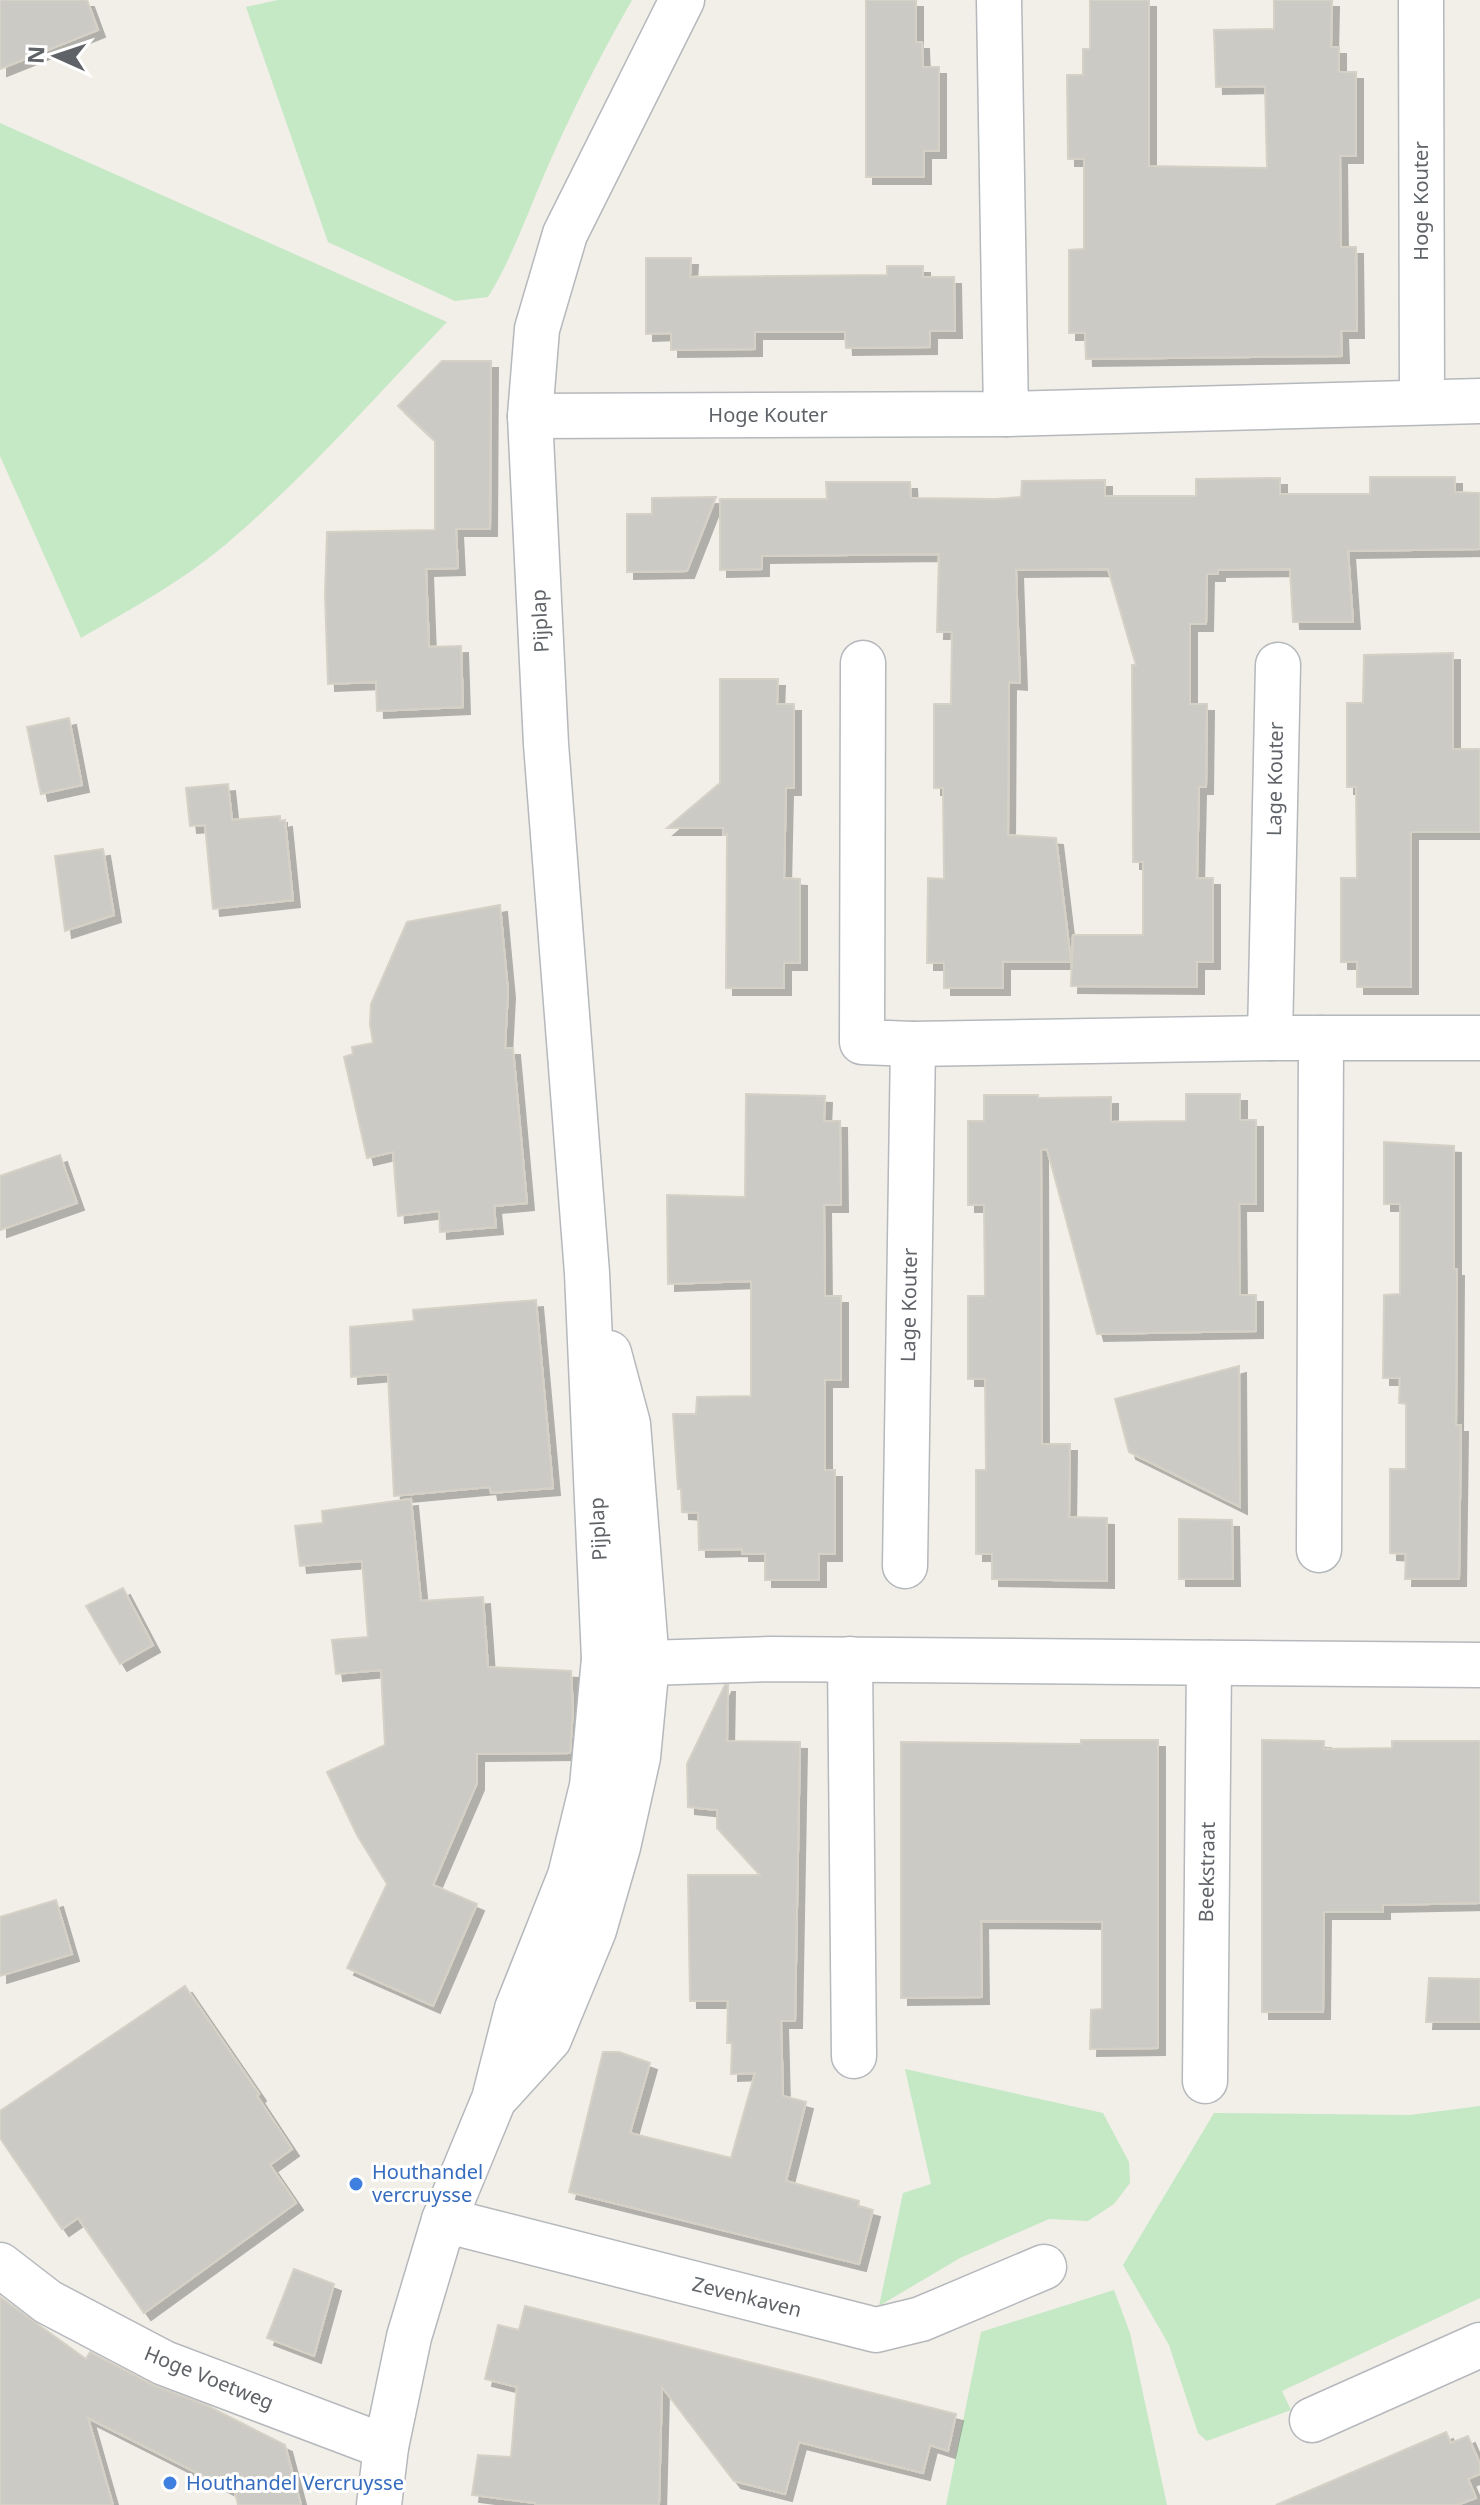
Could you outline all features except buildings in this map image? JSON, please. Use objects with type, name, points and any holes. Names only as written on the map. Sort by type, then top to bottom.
[{"type":"street","name":"Pijplap","points":[[494,2099],[517,2009],[570,1876],[592,1786],[604,1659],[587,1273],[546,744],[530,416],[537,329],[565,234],[682,0]]},
{"type":"street","points":[[999,0],[1006,414]]},
{"type":"street","name":"Hoge Kouter","points":[[1421,0],[1422,402]]},
{"type":"street","name":"Hoge Kouter","points":[[530,416],[1006,414],[1480,401]]},
{"type":"street","points":[[863,663],[862,1042],[1480,1038]]},
{"type":"street","name":"Lage Kouter","points":[[1270,1038],[1278,665]]},
{"type":"street","points":[[1319,1550],[1321,1038]]},
{"type":"street","name":"Lage Kouter","points":[[905,1566],[913,1044]]},
{"type":"street","name":"Pijplap","points":[[587,1273],[628,1424],[647,1663]]},
{"type":"street","points":[[604,1659],[647,1663],[850,1659],[1480,1665]]},
{"type":"street","points":[[850,1659],[854,2056]]},
{"type":"street","points":[[379,2505],[386,2447],[409,2337],[444,2220],[494,2099],[549,2039],[594,1930],[618,1847],[638,1757],[647,1663]]},
{"type":"street","name":"Beekstraat","points":[[1205,2081],[1209,1663]]},
{"type":"street","name":"Zevenkaven","points":[[444,2220],[876,2330],[921,2319],[1044,2267]]},
{"type":"street","name":"Hoge Voetweg","points":[[0,2265],[48,2302],[164,2363],[386,2447]]},
{"type":"street","points":[[1312,2420],[1480,2345]]},
{"type":"green space","points":[[278,0],[632,0],[575,108],[512,252],[488,297],[455,301],[328,242],[246,7]]},
{"type":"green space","points":[[0,123],[447,322],[316,460],[216,553],[140,604],[81,638],[0,456]]},
{"type":"green space","points":[[905,2069],[1103,2113],[1129,2162],[1130,2183],[1114,2204],[1088,2221],[1049,2219],[960,2258],[879,2306],[903,2193],[931,2184]]},
{"type":"green space","points":[[1480,2106],[1480,2298],[1282,2391],[1291,2410],[1207,2441],[1198,2433],[1169,2345],[1123,2265],[1214,2113],[1410,2115]]},
{"type":"green space","points":[[1114,2290],[1130,2333],[1167,2505],[946,2505],[981,2332]]},
{"type":"place","name":"Houthandel vercruysse","points":[[356,2184]]},
{"type":"place","name":"Houthandel Vercruysse","points":[[170,2483]]}]
